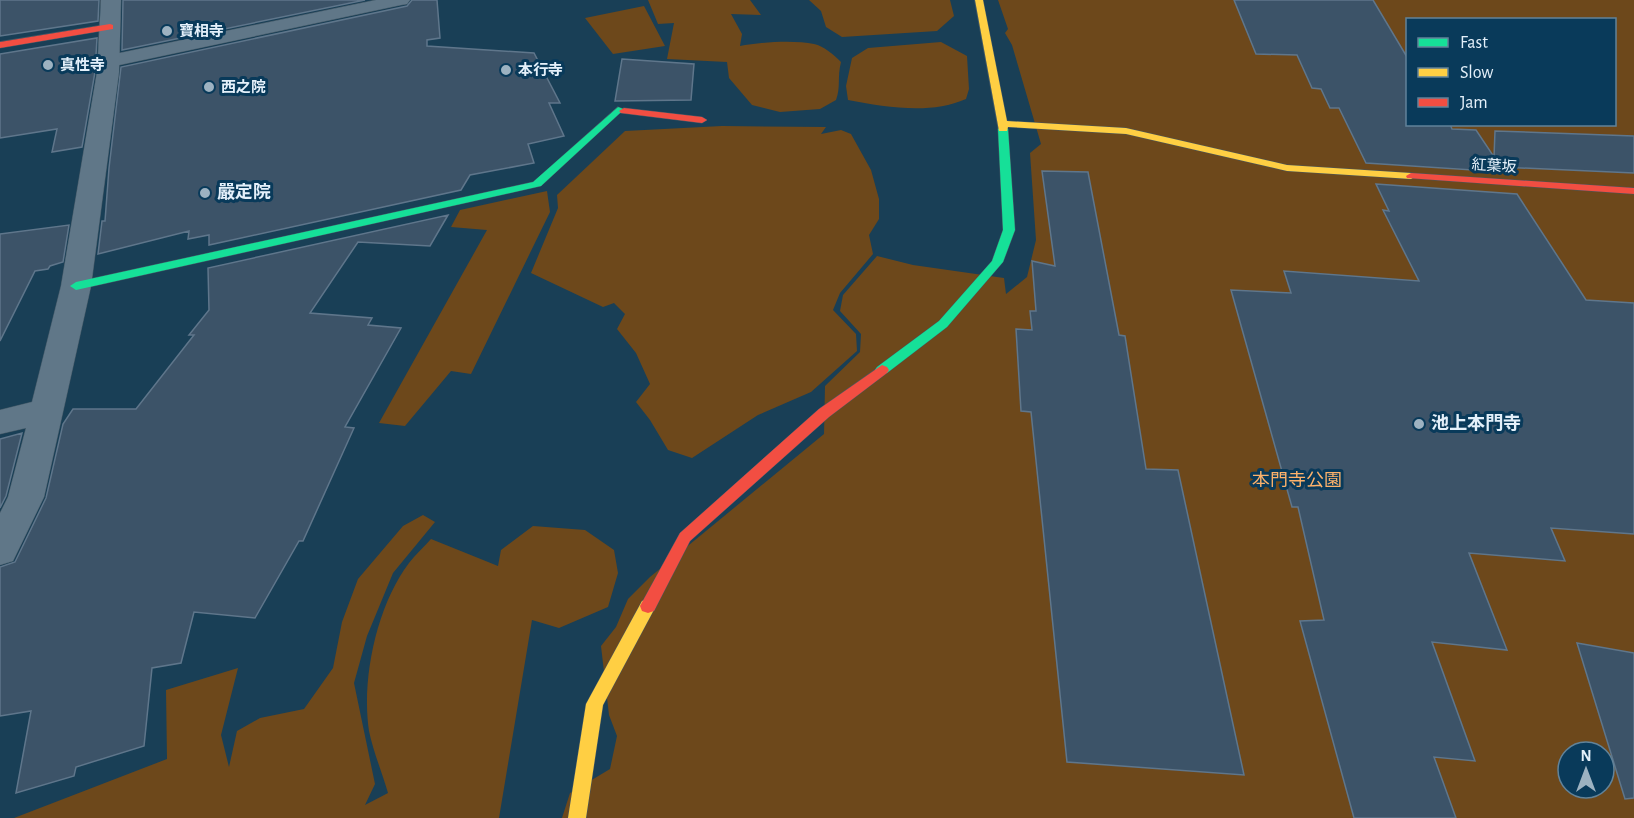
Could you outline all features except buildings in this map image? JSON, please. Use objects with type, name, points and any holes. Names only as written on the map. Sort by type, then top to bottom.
[{"type":"street","points":[[577,818],[595,704],[685,537],[824,413],[943,324],[997,262],[1009,230],[1003,124],[979,0]]},
{"type":"street","points":[[0,45],[111,14],[110,61],[76,286],[26,496],[0,550]]},
{"type":"street","points":[[76,286],[537,184],[618,110],[702,120]]},
{"type":"street","name":"紅葉坂","points":[[1003,124],[1126,131],[1287,168],[1634,191]]},
{"type":"street","points":[[0,422],[45,411]]},
{"type":"lane","points":[[110,61],[401,0]]},
{"type":"green space","points":[[648,0],[750,0],[761,15],[731,14],[742,34],[740,46],[787,42],[814,44],[821,47],[841,62],[836,100],[820,109],[780,112],[752,105],[729,78],[727,62],[667,59],[674,23],[658,24]]},
{"type":"green space","points":[[809,0],[950,0],[954,16],[937,31],[842,37],[826,27],[821,11]]},
{"type":"green space","name":"本門寺公園","points":[[998,0],[1634,0],[1634,818],[562,818],[570,793],[610,769],[617,736],[609,715],[601,646],[616,627],[628,599],[650,577],[824,434],[825,386],[860,352],[861,334],[840,311],[843,295],[877,256],[913,265],[1004,278],[1006,294],[1027,277],[1036,240],[1030,153],[1041,144],[1012,45],[1005,33],[1008,29]]},
{"type":"green space","points":[[644,6],[665,46],[613,54],[585,18]]},
{"type":"green space","points":[[941,42],[967,56],[969,89],[966,99],[938,107],[923,108],[893,107],[848,100],[846,86],[852,58],[868,48]]},
{"type":"green space","points":[[722,126],[826,127],[821,134],[841,130],[851,134],[871,170],[879,199],[879,219],[869,235],[873,254],[840,293],[833,310],[856,334],[857,351],[811,392],[758,415],[692,458],[668,450],[636,402],[650,384],[636,353],[617,329],[625,314],[614,303],[603,307],[531,273],[558,208],[557,195],[625,131]]},
{"type":"green space","points":[[547,191],[550,212],[471,374],[451,371],[405,426],[379,423],[487,230],[451,227],[460,210]]},
{"type":"green space","points":[[423,515],[435,522],[393,573],[367,636],[354,683],[375,784],[365,805],[388,793],[369,731],[367,711],[367,689],[374,643],[388,600],[398,580],[411,560],[431,539],[498,566],[501,550],[533,526],[585,530],[614,550],[618,573],[608,607],[559,628],[532,620],[499,818],[14,818],[167,759],[166,690],[238,668],[221,735],[229,767],[237,731],[260,718],[304,709],[333,668],[342,622],[358,579],[403,526]]},
{"type":"traffic: fast","points":[[76,286],[537,184],[618,110],[624,111]]},
{"type":"traffic: fast","points":[[882,370],[943,324],[997,262],[1009,230],[1003,129]]},
{"type":"traffic: slow","points":[[979,0],[1003,129]]},
{"type":"traffic: slow","points":[[1003,124],[1126,131],[1287,168],[1411,176]]},
{"type":"traffic: slow","points":[[577,818],[595,704],[648,606]]},
{"type":"traffic: jam","points":[[0,45],[110,27]]},
{"type":"traffic: jam","points":[[624,111],[702,120]]},
{"type":"traffic: jam","points":[[1411,176],[1634,191]]},
{"type":"traffic: jam","points":[[648,606],[685,537],[824,413],[882,370]]},
{"type":"place","name":"寶相寺","points":[[167,31]]},
{"type":"place","name":"真性寺","points":[[48,65]]},
{"type":"place","name":"本行寺","points":[[506,70]]},
{"type":"place","name":"西之院","points":[[209,87]]},
{"type":"place","name":"嚴定院","points":[[205,193]]},
{"type":"place","name":"池上本門寺","points":[[1419,424]]}]
